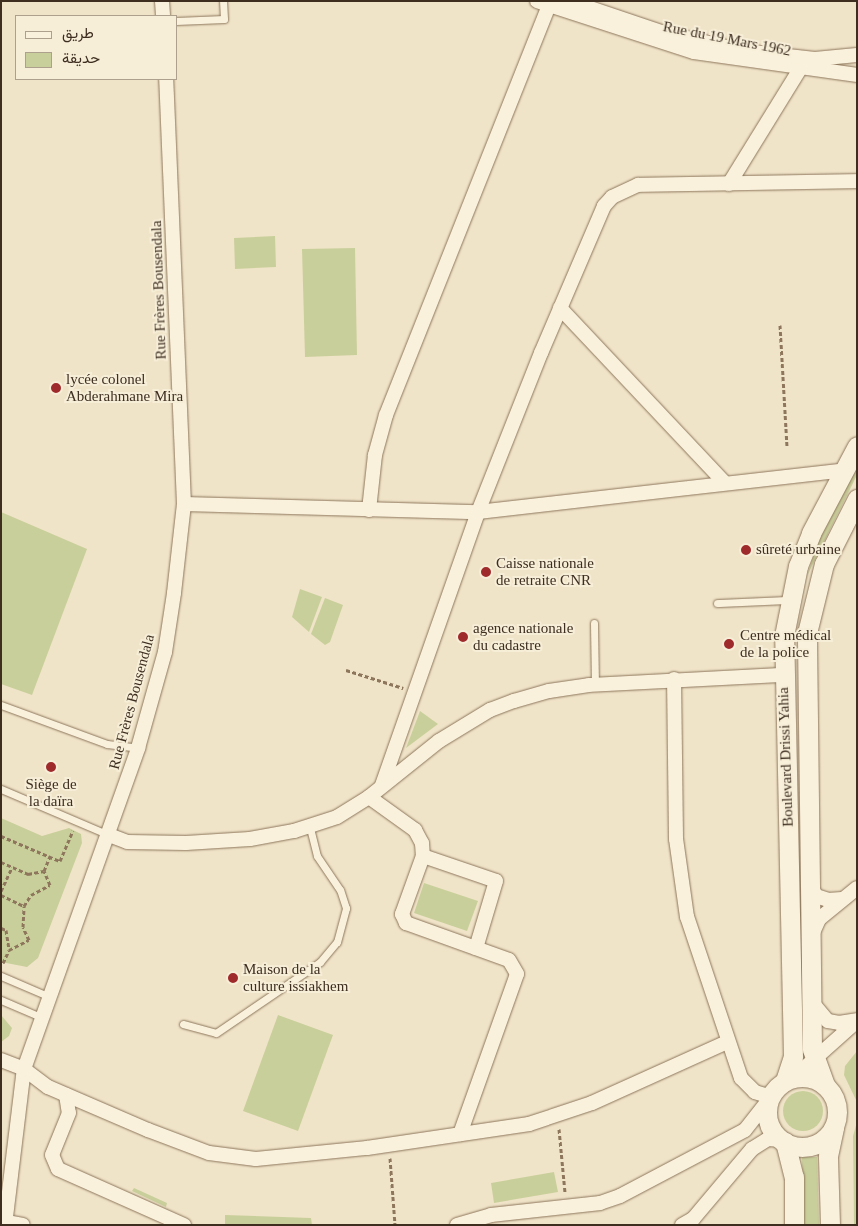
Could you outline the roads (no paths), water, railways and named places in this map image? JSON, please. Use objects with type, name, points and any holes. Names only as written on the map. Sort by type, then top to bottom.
[{"type":"main road","name":"Boulevard Drissi Yahia","points":[[789,1080],[793,1057],[784,636],[789,600],[811,533],[857,446]]},
{"type":"main road","name":"Boulevard Drissi Yahia","points":[[827,1088],[813,1060],[807,633],[824,564],[857,499]]},
{"type":"main road","points":[[794,1225],[794,1177],[784,1141],[769,1121],[771,1097],[789,1080],[812,1078],[827,1088],[836,1103],[835,1123],[828,1156],[830,1225]]},
{"type":"main road","points":[[784,1141],[800,1146],[815,1144],[827,1136],[835,1123]]},
{"type":"street","points":[[162,1],[163,15]]},
{"type":"street","name":"Rue du 19 Mars 1962","points":[[569,1],[661,32],[743,51],[815,59],[857,55]]},
{"type":"street","points":[[369,510],[375,456],[386,415],[543,4]]},
{"type":"street","name":"Rue du 19 Mars 1962","points":[[543,4],[694,52],[800,69],[857,75]]},
{"type":"street","points":[[729,184],[800,69]]},
{"type":"street","name":"Rue Frères Bousendala","points":[[3,1222],[24,1069],[109,835],[138,748],[165,652],[184,504],[166,80]]},
{"type":"street","points":[[382,785],[478,512],[560,308],[604,206],[612,197],[638,185],[857,181]]},
{"type":"street","points":[[560,308],[724,482]]},
{"type":"street","points":[[184,504],[478,512],[724,482],[844,470]]},
{"type":"street","points":[[109,835],[127,842],[186,843],[258,838],[310,828],[337,818],[369,797],[439,741],[490,710],[549,691],[595,685],[674,679],[784,675]]},
{"type":"street","points":[[457,1225],[491,1215],[600,1203],[620,1196],[745,1130],[771,1097],[744,1084],[727,1042],[687,917],[680,885],[676,839],[674,679]]},
{"type":"street","points":[[369,797],[415,830],[422,843],[423,856],[402,920],[509,960],[517,974],[460,1134]]},
{"type":"street","points":[[423,856],[496,881],[476,948]]},
{"type":"street","points":[[810,884],[816,896],[828,900],[842,899]]},
{"type":"street","points":[[810,942],[819,919],[857,888]]},
{"type":"street","points":[[811,1000],[816,1011],[828,1021],[839,1024],[857,1021]]},
{"type":"street","points":[[789,1080],[857,1021]]},
{"type":"street","points":[[1,1060],[24,1069],[48,1087],[66,1095],[209,1153],[232,1158],[299,1156],[389,1145],[557,1116],[727,1042]]},
{"type":"street","points":[[827,1088],[825,1062],[832,1043]]},
{"type":"street","points":[[66,1095],[69,1113],[52,1155],[58,1170],[184,1225]]},
{"type":"street","points":[[682,1225],[693,1219],[752,1149],[768,1139],[784,1141]]},
{"type":"street","points":[[3,1222],[23,1225]]},
{"type":"lane","points":[[178,21],[224,19],[223,1]]},
{"type":"lane","points":[[717,603],[789,600]]},
{"type":"lane","points":[[594,622],[595,685]]},
{"type":"lane","points":[[1,705],[108,744],[138,748]]},
{"type":"lane","points":[[1,789],[109,835]]},
{"type":"lane","points":[[183,1024],[216,1033],[320,962],[336,942],[344,926],[346,908],[340,890],[317,856],[310,828]]},
{"type":"lane","points":[[1,976],[51,998]]},
{"type":"lane","points":[[1,1000],[43,1018]]},
{"type":"place","name":"lycée colonel Abderahmane Mira","points":[[56,388]]},
{"type":"place","name":"sûreté urbaine","points":[[746,550]]},
{"type":"place","name":"Caisse nationale de retraite CNR","points":[[486,572]]},
{"type":"place","name":"agence nationale du cadastre","points":[[463,637]]},
{"type":"place","name":"Centre médical de la police","points":[[729,644]]},
{"type":"place","name":"Siège de la daïra","points":[[51,767]]},
{"type":"place","name":"Maison de la culture issiakhem","points":[[233,978]]}]
